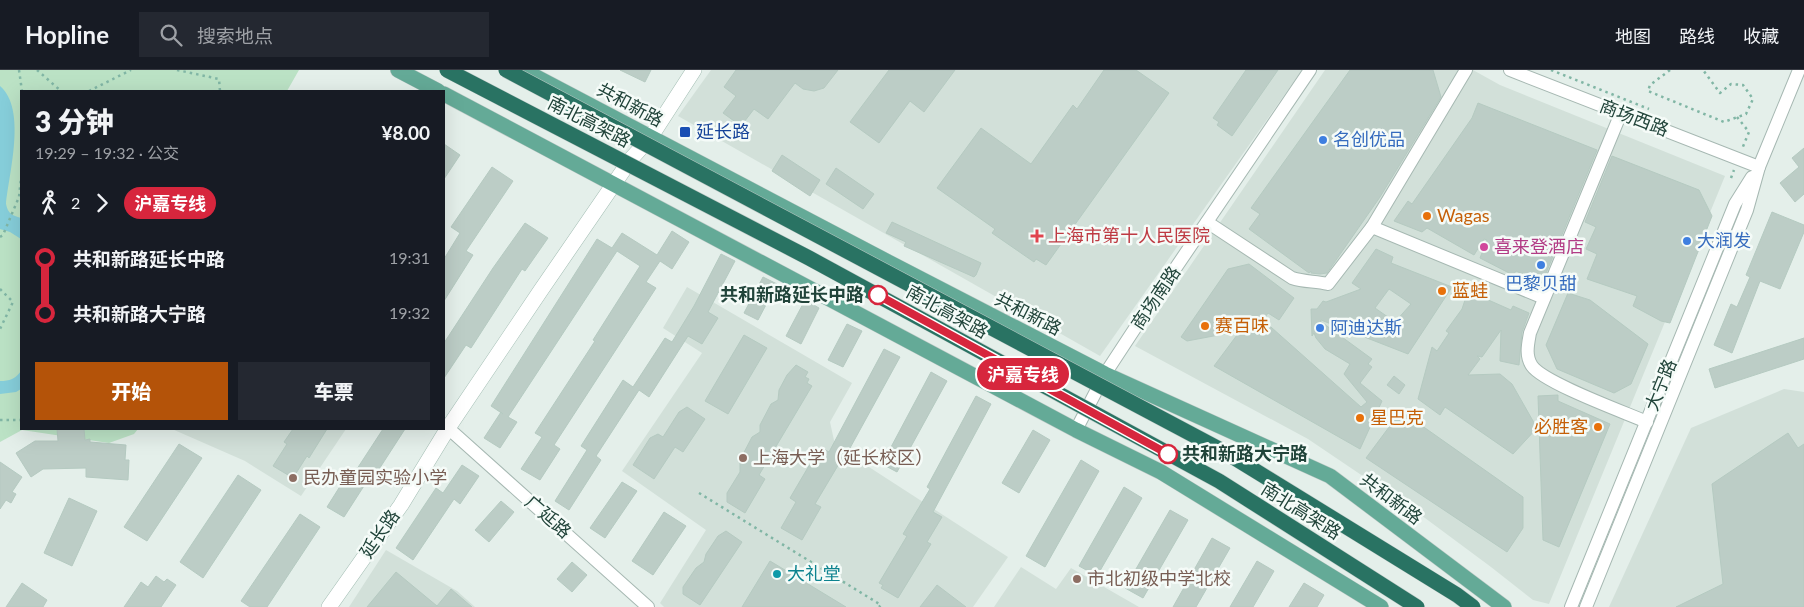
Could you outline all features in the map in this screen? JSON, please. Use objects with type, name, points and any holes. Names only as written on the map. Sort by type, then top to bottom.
[{"type":"highway","name":"南北高架路","points":[[447,70],[810,258],[1219,482],[1418,607]]},
{"type":"highway","name":"南北高架路","points":[[506,70],[1225,452],[1457,595],[1473,607]]},
{"type":"main road","points":[[398,70],[436,90]]},
{"type":"main road","name":"共和新路","points":[[523,70],[1105,374],[1330,476],[1504,607]]},
{"type":"main road","points":[[445,95],[1076,430],[1161,472],[1381,607]]},
{"type":"street","name":"延长路","points":[[329,607],[400,504],[448,428],[631,159],[650,138],[694,70]]},
{"type":"street","name":"商场南路","points":[[1076,430],[1105,374],[1310,70]]},
{"type":"street","points":[[1207,222],[1292,278],[1303,282],[1315,281],[1328,284],[1372,227],[1466,70]]},
{"type":"street","name":"商场西路","points":[[1510,70],[1759,167]]},
{"type":"street","name":"大宁路","points":[[1586,607],[1747,210],[1759,167],[1799,70]]},
{"type":"street","points":[[1621,113],[1530,332],[1527,345],[1528,358],[1533,368],[1553,382],[1646,422]]},
{"type":"street","name":"大宁路","points":[[1571,607],[1735,204],[1759,167]]},
{"type":"street","points":[[1372,227],[1544,298]]},
{"type":"street","name":"广延路","points":[[448,428],[648,607]]},
{"type":"path","points":[[19,70],[22,90]]},
{"type":"path","points":[[37,70],[59,90]]},
{"type":"path","points":[[91,90],[131,70]]},
{"type":"path","points":[[177,70],[219,79],[220,90]]},
{"type":"path","points":[[1670,70],[1650,85],[1648,91],[1724,122],[1746,114],[1753,100],[1743,85],[1731,84],[1720,93],[1703,70]]},
{"type":"path","points":[[2,236],[19,197],[20,188]]},
{"type":"path","points":[[0,290],[13,302],[0,329]]},
{"type":"path","points":[[0,420],[20,420]]},
{"type":"path","points":[[699,493],[880,605],[879,607]]},
{"type":"shaded area","name":"上海市第十人民医院","points":[[711,70],[1302,70],[1100,356],[678,116]]},
{"type":"shaded area","points":[[1325,70],[1473,70],[1500,85],[1725,176],[1549,604],[1533,600],[1425,518],[1308,439],[1135,346]]},
{"type":"shaded area","name":"上海大学（延长校区）","points":[[687,287],[852,383],[830,422],[835,445],[1008,557],[973,607],[664,607],[660,603],[706,530],[622,471],[702,353],[663,328]]},
{"type":"shaded area","points":[[1784,389],[1804,392],[1804,607],[1609,607],[1691,428]]},
{"type":"shaded area","name":"民办童园实验小学","points":[[174,430],[345,430],[301,496],[245,461]]},
{"type":"shaded area","points":[[386,550],[457,591],[475,607],[349,607]]},
{"type":"shaded area","name":"市北初级中学北校","points":[[1021,567],[1056,589],[1071,568],[1139,607],[994,607]]},
{"type":"green space","points":[[0,70],[299,70],[288,90],[20,90],[20,430],[22,430],[0,442]]},
{"type":"green space","points":[[22,430],[137,430],[134,434],[109,443]]},
{"type":"water","points":[[0,86],[8,96],[13,110],[15,125],[13,159],[6,204],[11,214],[20,218],[20,238],[10,232],[0,229]]},
{"type":"water","points":[[20,372],[20,390],[0,394],[0,381],[7,381]]},
{"type":"building","points":[[620,70],[651,70],[645,82]]},
{"type":"building","points":[[736,70],[838,70],[824,88],[814,91],[803,89],[795,83],[768,119],[754,109],[741,126],[723,113],[736,96],[724,87]]},
{"type":"building","points":[[889,70],[955,70],[924,112],[910,101],[879,143],[850,122]]},
{"type":"building","points":[[1104,70],[1136,70],[1169,93],[1046,265],[1036,259],[1034,262],[992,233],[995,229],[937,188],[981,128],[1031,164],[1073,105],[1077,109]]},
{"type":"building","points":[[1246,70],[1278,70],[1232,136],[1217,125],[1219,122],[1213,118]]},
{"type":"building","points":[[1350,70],[1433,70],[1441,97],[1380,197],[1327,273],[1311,273],[1311,271],[1309,273],[1249,229],[1260,214],[1251,208]]},
{"type":"building","points":[[1478,103],[1597,150],[1542,283],[1516,271],[1513,275],[1480,258],[1487,240],[1484,239],[1474,255],[1427,228],[1422,232],[1394,221],[1408,201],[1412,204],[1472,118]]},
{"type":"building","points":[[445,145],[460,155],[445,178]]},
{"type":"building","points":[[1804,148],[1804,194],[1795,202],[1780,183],[1799,167],[1792,158]]},
{"type":"building","points":[[782,155],[820,180],[810,196],[772,171]]},
{"type":"building","points":[[1612,156],[1699,190],[1712,216],[1670,323],[1661,321],[1633,306],[1637,296],[1587,279],[1597,254],[1586,249],[1596,227],[1585,222]]},
{"type":"building","points":[[492,167],[513,181],[466,251],[473,255],[445,299],[445,257],[460,233],[451,227]]},
{"type":"building","points":[[836,168],[874,194],[863,209],[826,184]]},
{"type":"building","points":[[1772,212],[1804,225],[1804,232],[1780,289],[1760,281],[1732,353],[1714,345],[1731,304],[1737,307],[1750,277],[1746,275]]},
{"type":"building","points":[[892,222],[981,263],[976,275],[974,277],[904,246],[906,242],[886,233]]},
{"type":"building","points":[[525,223],[548,238],[525,271],[522,269],[471,348],[466,345],[445,376],[445,341]]},
{"type":"building","points":[[672,231],[689,242],[672,269],[660,261],[646,282],[656,288],[554,445],[560,449],[540,480],[521,469],[542,437],[535,433],[595,341],[593,340],[640,266],[617,251],[508,417],[517,422],[500,448],[484,438],[501,412],[491,406],[597,239],[612,248],[622,233],[657,255]]},
{"type":"building","points":[[1376,249],[1393,257],[1391,263],[1452,287],[1408,354],[1320,321],[1372,359],[1368,364],[1372,367],[1360,383],[1382,401],[1360,449],[1214,366],[1240,331],[1187,341],[1181,337],[1228,269],[1249,264],[1294,298],[1279,320],[1268,313],[1263,320],[1361,407],[1367,402],[1344,374],[1350,364],[1325,349],[1314,333],[1312,336],[1311,309],[1317,309],[1323,301],[1326,302],[1361,289],[1352,283]],"holes":[[[1389,289],[1411,304],[1395,322],[1375,308]]]},
{"type":"building","points":[[721,254],[735,261],[708,312],[718,318],[702,344],[688,336],[649,397],[639,390],[596,456],[601,460],[569,510],[555,501],[587,450],[581,446],[623,380],[633,387],[665,338],[672,342],[694,306]]},
{"type":"building","points":[[763,277],[777,284],[758,320],[744,313]]},
{"type":"building","points":[[1468,291],[1511,310],[1513,306],[1529,313],[1522,332],[1519,365],[1500,361],[1501,330],[1482,357],[1477,356],[1480,359],[1468,375],[1500,374],[1512,384],[1537,428],[1513,454],[1445,407],[1440,415],[1418,399],[1432,347],[1437,351],[1449,333],[1446,331],[1462,309]]},
{"type":"building","points":[[1568,293],[1590,300],[1648,344],[1631,384],[1614,393],[1557,369],[1546,345]]},
{"type":"building","points":[[805,300],[819,308],[801,344],[786,336]]},
{"type":"building","points":[[847,324],[862,331],[843,367],[828,360]]},
{"type":"building","points":[[744,335],[767,348],[728,414],[705,401]]},
{"type":"building","points":[[1804,338],[1804,359],[1715,388],[1709,369]]},
{"type":"building","points":[[884,349],[900,357],[850,448],[815,504],[821,507],[802,540],[781,528],[796,502],[790,498],[820,447],[829,452]]},
{"type":"building","points":[[796,365],[808,372],[805,377],[809,379],[807,383],[812,386],[759,475],[765,479],[745,513],[727,502],[727,493],[740,472],[740,460],[752,437],[760,432],[760,425],[771,404],[778,400],[779,390],[787,375]]},
{"type":"building","points":[[931,372],[947,381],[897,472],[882,464]]},
{"type":"building","points":[[1394,376],[1405,385],[1399,394],[1387,385]]},
{"type":"building","points":[[1558,395],[1558,401],[1610,424],[1559,547],[1543,540],[1538,396]]},
{"type":"building","points":[[976,396],[991,404],[933,512],[942,517],[927,542],[931,544],[898,598],[881,588],[883,585],[879,583],[907,536],[903,534],[930,489],[927,487]]},
{"type":"building","points":[[687,407],[705,419],[683,452],[675,447],[654,479],[633,465],[650,438],[658,434],[663,437],[679,412]]},
{"type":"building","points":[[1401,411],[1523,497],[1523,528],[1507,552],[1366,458]]},
{"type":"building","points":[[57,430],[84,430],[85,440],[90,439],[90,442],[126,445],[125,460],[129,460],[128,480],[86,477],[86,468],[43,469],[31,477],[16,453],[35,441],[58,441]]},
{"type":"building","points":[[292,430],[326,430],[309,458],[307,456],[293,478],[273,466],[287,444],[284,442]]},
{"type":"building","points":[[382,430],[404,430],[374,477],[371,475],[344,517],[327,507],[349,472],[353,475]]},
{"type":"building","points":[[1033,430],[1050,440],[1019,493],[1002,483]]},
{"type":"building","points":[[1788,433],[1798,448],[1804,444],[1804,607],[1676,607],[1723,584],[1712,484]]},
{"type":"building","points":[[179,444],[202,458],[147,541],[124,527]]},
{"type":"building","points":[[1081,460],[1099,471],[1045,567],[1026,556]]},
{"type":"building","points":[[0,462],[22,477],[12,492],[16,494],[11,503],[6,500],[0,509]]},
{"type":"building","points":[[462,465],[479,476],[460,504],[454,499],[413,560],[396,548],[436,488],[443,493]]},
{"type":"building","points":[[238,475],[261,490],[203,578],[180,562]]},
{"type":"building","points":[[622,482],[637,491],[605,538],[590,528]]},
{"type":"building","points":[[1124,487],[1142,498],[1097,576],[1079,566]]},
{"type":"building","points":[[69,498],[97,511],[72,566],[44,553]]},
{"type":"building","points":[[501,501],[514,512],[489,542],[475,530]]},
{"type":"building","points":[[1170,510],[1188,520],[1143,598],[1125,588]]},
{"type":"building","points":[[664,512],[686,526],[653,575],[632,561]]},
{"type":"building","points":[[300,514],[320,527],[267,607],[250,607],[241,601]]},
{"type":"building","points":[[726,531],[742,542],[700,605],[683,594],[683,587],[696,568],[704,562],[706,554],[718,536]]},
{"type":"building","points":[[1212,538],[1230,548],[1196,607],[1173,607]]},
{"type":"building","name":"大礼堂","points":[[770,561],[813,587],[846,607],[742,607]]},
{"type":"building","points":[[1257,561],[1274,571],[1253,607],[1230,607]]},
{"type":"building","points":[[572,562],[587,575],[572,592],[557,579]]},
{"type":"building","points":[[396,572],[437,606],[451,589],[472,607],[367,607]]},
{"type":"building","points":[[156,576],[164,582],[167,579],[176,585],[161,607],[124,607],[141,582],[148,587]]},
{"type":"building","points":[[22,583],[47,600],[43,607],[6,607]]},
{"type":"building","points":[[1304,583],[1324,595],[1317,607],[1289,607]]},
{"type":"building","points":[[937,585],[966,607],[920,607]]},
{"type":"bus line","name":"沪嘉专线","points":[[878,295],[1168,454]]},
{"type":"place","name":"延长路","points":[[685,132]]},
{"type":"place","name":"名创优品","points":[[1323,140]]},
{"type":"place","name":"Wagas","points":[[1427,216]]},
{"type":"place","name":"上海市第十人民医院","points":[[1037,236]]},
{"type":"place","name":"大润发","points":[[1687,241]]},
{"type":"place","name":"喜来登酒店","points":[[1484,247]]},
{"type":"place","name":"巴黎贝甜","points":[[1541,265]]},
{"type":"place","name":"蓝蛙","points":[[1442,291]]},
{"type":"place","name":"共和新路延长中路","points":[[878,295]]},
{"type":"place","name":"赛百味","points":[[1205,326]]},
{"type":"place","name":"阿迪达斯","points":[[1320,328]]},
{"type":"place","name":"星巴克","points":[[1360,418]]},
{"type":"place","name":"必胜客","points":[[1598,427]]},
{"type":"place","name":"共和新路大宁路","points":[[1168,454]]},
{"type":"place","name":"上海大学（延长校区）","points":[[743,458]]},
{"type":"place","name":"民办童园实验小学","points":[[293,478]]},
{"type":"place","name":"大礼堂","points":[[777,574]]},
{"type":"place","name":"市北初级中学北校","points":[[1077,579]]}]
